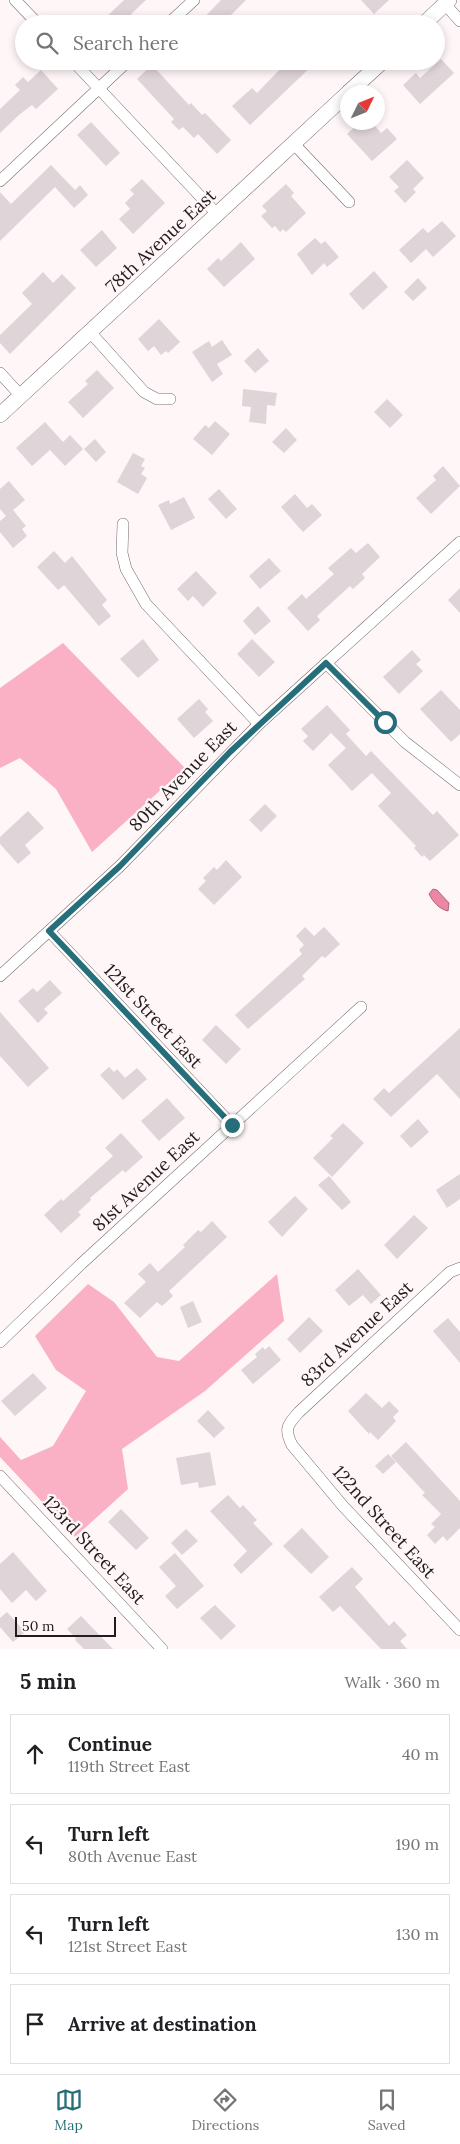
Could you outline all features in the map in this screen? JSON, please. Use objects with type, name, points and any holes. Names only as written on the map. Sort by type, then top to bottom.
[{"type":"street","points":[[16,0],[30,15]]},
{"type":"street","points":[[178,15],[194,0]]},
{"type":"street","points":[[433,15],[447,2],[460,21]]},
{"type":"street","points":[[81,70],[217,214]]},
{"type":"street","points":[[0,180],[118,70]]},
{"type":"street","name":"78th Avenue East","points":[[357,85],[373,70]]},
{"type":"street","name":"78th Avenue East","points":[[0,415],[340,100]]},
{"type":"street","points":[[293,143],[349,202]]},
{"type":"street","points":[[90,332],[144,392],[157,399],[170,400]]},
{"type":"street","points":[[0,373],[21,396]]},
{"type":"street","points":[[123,524],[122,553],[126,569],[146,604],[259,724]]},
{"type":"street","name":"80th Avenue East","points":[[0,976],[120,866],[259,724],[460,542]]},
{"type":"street","points":[[326,663],[405,742],[460,785]]},
{"type":"street","name":"121st Street East","points":[[49,931],[232,1125]]},
{"type":"street","name":"81st Avenue East","points":[[0,1342],[361,1007]]},
{"type":"street","name":"83rd Avenue East","points":[[286,1434],[288,1426],[299,1412],[450,1272],[460,1268]]},
{"type":"street","name":"122nd Street East","points":[[286,1434],[292,1445],[344,1506],[460,1630]]},
{"type":"street","name":"123rd Street East","points":[[0,1476],[162,1649]]},
{"type":"shaded area","points":[[63,643],[185,768],[92,852],[56,789],[20,758],[0,768],[0,688]]},
{"type":"shaded area","points":[[433,889],[437,890],[449,903],[448,911],[439,907],[432,900],[429,894]]},
{"type":"shaded area","points":[[277,1274],[284,1321],[205,1391],[122,1449],[128,1489],[75,1537],[0,1457],[0,1437],[21,1460],[53,1446],[86,1391],[56,1370],[35,1336],[88,1284],[114,1302],[157,1357],[179,1361]]},
{"type":"building","points":[[124,0],[146,0],[132,15],[108,15]]},
{"type":"building","points":[[221,0],[246,0],[231,15],[207,15]]},
{"type":"building","points":[[361,0],[389,0],[374,14]]},
{"type":"building","points":[[445,63],[454,73],[420,104],[403,85],[416,73],[420,78],[429,70],[445,70]]},
{"type":"building","points":[[41,70],[58,89],[36,109],[32,105],[20,114],[0,133],[0,109],[20,90],[15,85],[23,77],[28,82]]},
{"type":"building","points":[[147,70],[157,70],[189,105],[191,103],[202,115],[205,113],[231,140],[217,154],[198,134],[194,138],[183,127],[179,130],[171,122],[174,119],[137,79]]},
{"type":"building","points":[[279,70],[308,70],[250,125],[232,106],[252,88],[257,93]]},
{"type":"building","points":[[91,122],[120,153],[106,166],[77,135]]},
{"type":"building","points":[[387,128],[397,139],[372,161],[347,134],[351,130],[379,130],[381,133]]},
{"type":"building","points":[[407,160],[424,178],[413,189],[416,192],[405,203],[394,191],[399,187],[389,177]]},
{"type":"building","points":[[51,165],[75,190],[80,185],[88,195],[74,208],[55,187],[0,241],[0,192],[11,204]]},
{"type":"building","points":[[142,179],[165,203],[133,234],[119,219],[130,209],[125,203],[134,194],[130,190]]},
{"type":"building","points":[[286,184],[294,193],[291,196],[306,213],[286,232],[283,229],[280,232],[275,226],[272,228],[261,216],[267,211],[262,206]]},
{"type":"building","points":[[442,221],[456,236],[433,257],[426,249],[411,263],[399,250],[423,228],[428,233]]},
{"type":"building","points":[[102,230],[117,248],[96,267],[80,250]]},
{"type":"building","points":[[315,238],[321,244],[325,241],[339,257],[327,267],[324,263],[312,275],[297,254]]},
{"type":"building","points":[[241,242],[255,259],[224,287],[207,269],[218,258],[221,261]]},
{"type":"building","points":[[374,271],[388,287],[363,310],[349,294]]},
{"type":"building","points":[[43,272],[53,283],[62,274],[76,288],[10,354],[0,343],[0,335],[32,304],[22,293]]},
{"type":"building","points":[[418,278],[427,288],[413,301],[404,292]]},
{"type":"building","points":[[159,319],[180,342],[168,353],[166,351],[161,355],[154,346],[148,351],[138,339]]},
{"type":"building","points":[[222,340],[232,355],[217,364],[223,374],[212,382],[192,352],[209,341],[212,347]]},
{"type":"building","points":[[258,348],[269,361],[255,373],[244,361]]},
{"type":"building","points":[[97,370],[114,388],[83,418],[68,402],[88,384],[85,381]]},
{"type":"building","points":[[243,389],[277,393],[275,406],[267,405],[266,424],[249,422],[251,407],[242,406]]},
{"type":"building","points":[[387,399],[403,415],[390,428],[374,412]]},
{"type":"building","points":[[215,421],[230,434],[212,455],[193,439],[205,425],[209,428]]},
{"type":"building","points":[[45,422],[63,442],[70,435],[83,449],[65,466],[50,450],[32,466],[16,448]]},
{"type":"building","points":[[286,428],[297,440],[284,453],[272,442]]},
{"type":"building","points":[[95,439],[106,452],[96,462],[84,449]]},
{"type":"building","points":[[133,453],[145,459],[141,466],[145,468],[141,474],[147,478],[138,494],[117,482]]},
{"type":"building","points":[[443,466],[460,486],[431,514],[416,498],[436,480],[433,476]]},
{"type":"building","points":[[9,481],[25,500],[13,510],[26,526],[22,529],[27,536],[13,548],[0,532],[0,521],[6,516],[0,509],[0,489]]},
{"type":"building","points":[[219,489],[237,509],[226,519],[208,499]]},
{"type":"building","points":[[295,494],[307,508],[312,504],[322,515],[303,532],[281,507]]},
{"type":"building","points":[[184,497],[195,518],[171,530],[158,505],[169,500],[170,504]]},
{"type":"building","points":[[368,543],[380,557],[362,574],[365,578],[353,589],[350,586],[317,616],[320,620],[308,631],[287,608],[302,594],[306,599],[334,574],[328,568],[351,548],[356,553]]},
{"type":"building","points":[[54,551],[65,563],[72,556],[107,600],[102,605],[111,616],[99,626],[64,585],[58,590],[37,567]]},
{"type":"building","points":[[269,558],[281,571],[260,589],[249,576]]},
{"type":"building","points":[[196,571],[217,593],[203,607],[193,596],[188,601],[177,589]]},
{"type":"building","points":[[460,588],[460,613],[448,600]]},
{"type":"building","points":[[258,606],[271,621],[255,635],[243,621]]},
{"type":"building","points":[[143,639],[159,660],[138,678],[120,659]]},
{"type":"building","points":[[252,639],[275,662],[259,677],[237,654]]},
{"type":"building","points":[[412,650],[421,660],[416,664],[423,671],[399,694],[383,677]]},
{"type":"building","points":[[441,690],[460,710],[460,734],[451,742],[420,709]]},
{"type":"building","points":[[199,699],[208,709],[205,712],[213,721],[194,738],[177,719]]},
{"type":"building","points":[[327,705],[350,730],[346,734],[366,756],[371,751],[433,815],[437,811],[459,835],[430,861],[424,855],[422,857],[414,848],[416,846],[378,806],[391,793],[372,773],[352,791],[328,765],[346,748],[331,733],[313,751],[303,741],[308,736],[301,729]]},
{"type":"building","points":[[265,804],[277,816],[261,832],[249,820]]},
{"type":"building","points":[[28,811],[44,828],[25,845],[31,853],[18,864],[0,844],[0,837]]},
{"type":"building","points":[[226,860],[242,877],[214,905],[198,889],[206,881],[203,878],[214,867],[217,870]]},
{"type":"building","points":[[305,927],[314,936],[324,927],[340,944],[325,958],[322,956],[302,976],[305,979],[248,1029],[235,1015],[302,954],[299,950],[304,945],[296,936]]},
{"type":"building","points":[[50,980],[62,993],[44,1009],[48,1013],[38,1023],[18,1001],[33,988],[37,992]]},
{"type":"building","points":[[0,1012],[49,1068],[28,1087],[0,1056]]},
{"type":"building","points":[[216,1025],[241,1049],[226,1064],[202,1040]]},
{"type":"building","points":[[460,1028],[460,1099],[437,1074],[391,1117],[373,1099],[384,1088],[389,1093]]},
{"type":"building","points":[[109,1067],[114,1072],[117,1069],[125,1078],[137,1068],[147,1079],[123,1100],[100,1075]]},
{"type":"building","points":[[167,1098],[185,1118],[159,1141],[141,1121]]},
{"type":"building","points":[[418,1119],[429,1132],[411,1148],[400,1136]]},
{"type":"building","points":[[343,1123],[364,1143],[332,1177],[313,1158],[333,1138],[330,1136]]},
{"type":"building","points":[[121,1133],[143,1157],[125,1173],[123,1170],[90,1198],[91,1200],[78,1212],[81,1215],[61,1233],[44,1215],[61,1199],[63,1201],[113,1156],[105,1148]]},
{"type":"building","points":[[460,1174],[460,1199],[447,1208],[436,1190]]},
{"type":"building","points":[[329,1176],[351,1202],[342,1210],[318,1185]]},
{"type":"building","points":[[295,1196],[308,1209],[282,1237],[268,1222]]},
{"type":"building","points":[[414,1215],[428,1228],[397,1259],[384,1245]]},
{"type":"building","points":[[212,1221],[227,1237],[169,1291],[173,1296],[162,1306],[157,1302],[140,1318],[124,1303],[146,1282],[138,1274],[150,1263],[158,1272],[185,1247],[183,1245],[198,1230],[201,1232]]},
{"type":"building","points":[[358,1269],[381,1295],[371,1304],[363,1295],[349,1306],[335,1290]]},
{"type":"building","points":[[193,1301],[202,1322],[188,1328],[180,1307]]},
{"type":"building","points":[[309,1317],[323,1331],[300,1353],[287,1339]]},
{"type":"building","points":[[448,1318],[460,1332],[460,1363],[433,1331]]},
{"type":"building","points":[[269,1346],[281,1360],[253,1384],[241,1370],[257,1357],[255,1354],[263,1347],[265,1350]]},
{"type":"building","points":[[33,1373],[47,1388],[15,1416],[1,1401]]},
{"type":"building","points":[[366,1393],[382,1408],[389,1401],[399,1411],[393,1417],[396,1421],[378,1440],[370,1432],[369,1434],[348,1411]]},
{"type":"building","points":[[208,1410],[225,1428],[214,1438],[197,1421]]},
{"type":"building","points":[[406,1442],[460,1501],[460,1528],[447,1541],[443,1536],[435,1544],[427,1535],[435,1527],[431,1524],[441,1514],[422,1495],[425,1493],[391,1456]]},
{"type":"building","points":[[210,1452],[216,1485],[199,1488],[198,1482],[181,1485],[176,1458]]},
{"type":"building","points":[[388,1454],[396,1462],[383,1474],[375,1466]]},
{"type":"building","points":[[228,1495],[240,1508],[243,1505],[257,1520],[253,1523],[273,1544],[241,1574],[233,1565],[247,1551],[210,1511]]},
{"type":"building","points":[[121,1509],[149,1538],[136,1550],[108,1522]]},
{"type":"building","points":[[302,1528],[329,1557],[311,1574],[283,1546]]},
{"type":"building","points":[[186,1529],[198,1541],[182,1555],[171,1543]]},
{"type":"building","points":[[13,1552],[47,1591],[36,1601],[26,1590],[12,1603],[0,1589],[0,1564]]},
{"type":"building","points":[[175,1553],[204,1586],[177,1609],[165,1596],[176,1586],[159,1567]]},
{"type":"building","points":[[352,1567],[363,1579],[355,1587],[389,1626],[394,1621],[407,1635],[400,1641],[407,1649],[381,1649],[340,1606],[333,1612],[319,1597]]},
{"type":"building","points":[[215,1605],[236,1626],[221,1640],[200,1618]]},
{"type":"building","points":[[7,1612],[25,1632],[13,1642],[0,1627],[0,1618]]},
{"type":"building","points":[[81,1616],[113,1649],[84,1649],[75,1640],[76,1638],[67,1629]]},
{"type":"route","points":[[232,1125],[49,931],[120,866],[230,752],[326,663],[385,722]]}]
